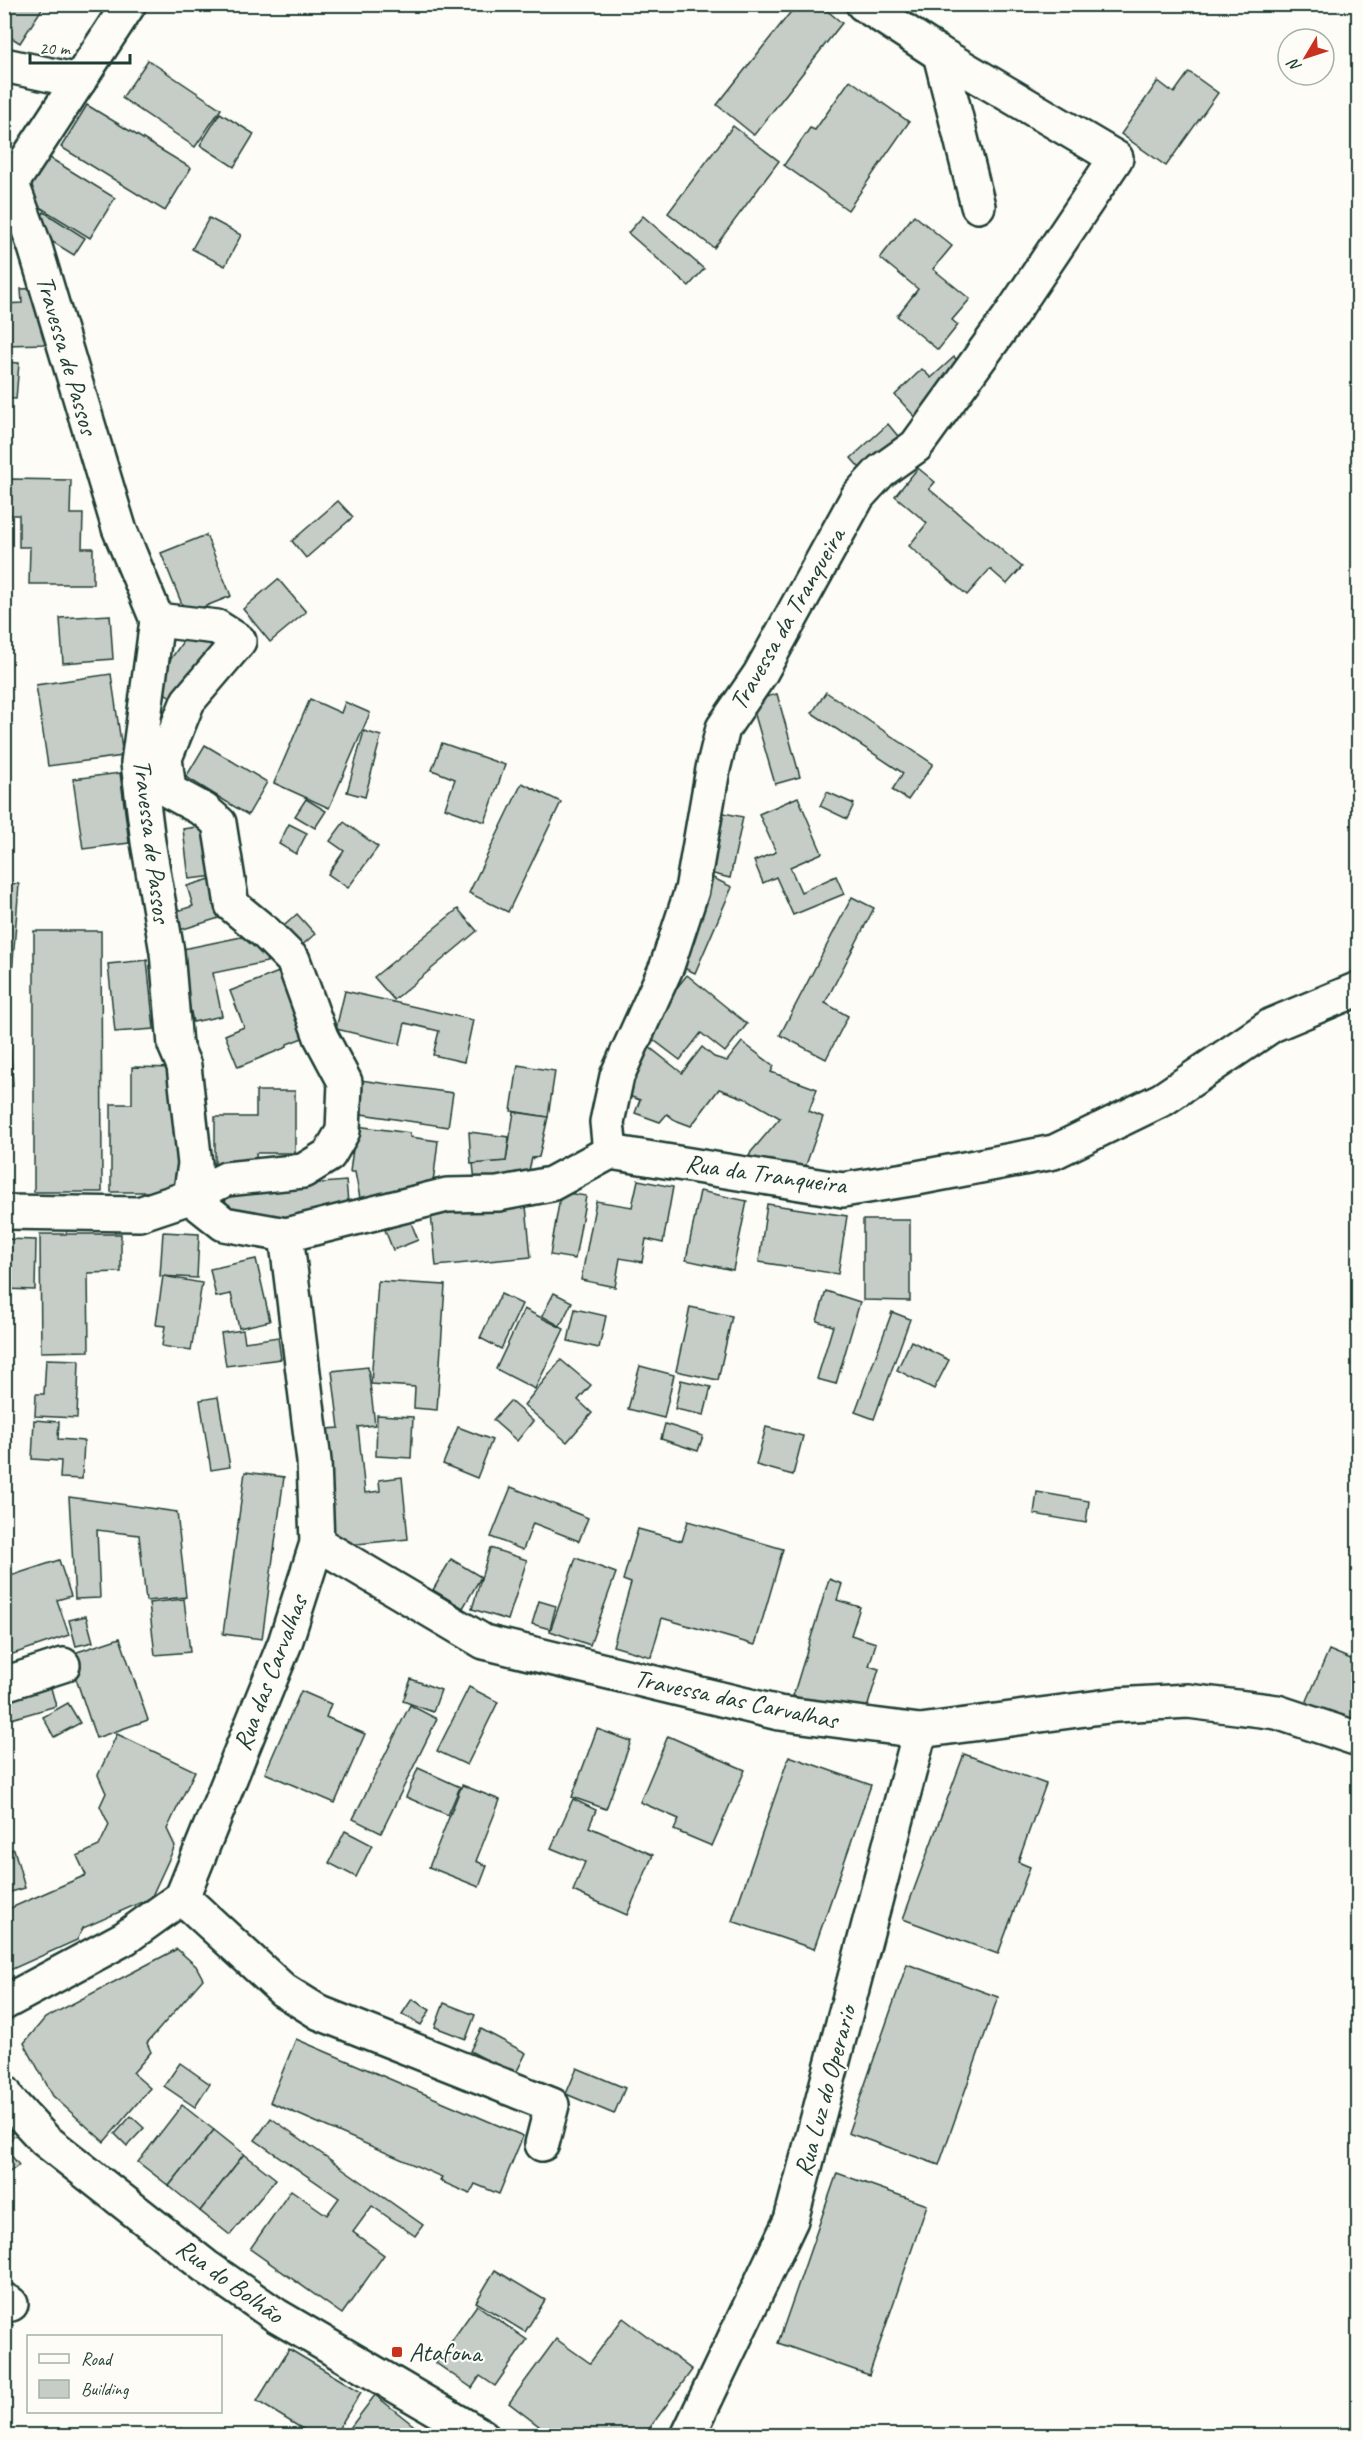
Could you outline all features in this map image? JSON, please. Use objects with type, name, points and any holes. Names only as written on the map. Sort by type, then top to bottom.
[{"type":"street","points":[[8,189],[129,4]]},
{"type":"street","points":[[863,4],[940,54],[978,206]]},
{"type":"street","name":"Travessa da Tranqueira","points":[[610,1152],[607,1122],[617,1076],[667,966],[692,890],[713,769],[723,728],[760,674],[858,496],[881,471],[916,446],[1008,319],[1116,158],[940,54]]},
{"type":"street","points":[[4,65],[79,81]]},
{"type":"street","name":"Travessa de Passos","points":[[8,189],[35,247],[119,528],[158,620],[138,763],[148,842],[167,952],[175,1045],[184,1066],[195,1164],[190,1197]]},
{"type":"street","points":[[4,1212],[139,1214],[190,1197],[226,1179],[303,1171],[329,1155],[343,1131],[345,1082],[321,1037],[292,960],[266,933],[232,905],[219,823],[204,810],[169,791],[165,758],[188,702],[240,641],[217,627],[158,620]]},
{"type":"street","name":"Rua da Tranqueira","points":[[610,1152],[843,1190],[1054,1152],[1163,1099],[1272,1025],[1359,989]]},
{"type":"street","points":[[190,1197],[224,1224],[286,1235],[447,1195],[498,1194],[551,1184],[610,1152]]},
{"type":"street","name":"Rua das Carvalhas","points":[[182,1897],[285,1642],[317,1543],[314,1461],[286,1235]]},
{"type":"street","name":"Travessa das Carvalhas","points":[[317,1543],[484,1642],[779,1713],[920,1731],[1116,1705],[1188,1701],[1277,1712],[1359,1739]]},
{"type":"street","points":[[4,1684],[63,1665]]},
{"type":"street","name":"Rua Luz do Operario","points":[[688,2436],[792,2220],[920,1731]]},
{"type":"street","points":[[4,2003],[125,1938],[182,1897],[283,1990],[320,2013],[552,2105],[542,2144]]},
{"type":"street","name":"Rua do Bolhão","points":[[4,2092],[8,2100],[45,2140],[205,2266],[277,2316],[482,2436]]},
{"type":"building","points":[[4,4],[45,4],[20,43],[4,33]]},
{"type":"building","points":[[797,4],[819,4],[842,23],[754,135],[717,105]]},
{"type":"building","points":[[148,60],[221,109],[195,147],[122,98]]},
{"type":"building","points":[[1189,72],[1218,93],[1166,166],[1121,134],[1158,81],[1174,93]]},
{"type":"building","points":[[850,80],[909,122],[848,210],[784,165],[810,128],[815,130]]},
{"type":"building","points":[[87,105],[191,168],[165,211],[61,147]]},
{"type":"building","points":[[220,113],[254,134],[234,167],[200,145]]},
{"type":"building","points":[[733,126],[779,161],[714,248],[668,213]]},
{"type":"building","points":[[45,155],[115,198],[90,238],[20,195]]},
{"type":"building","points":[[44,212],[85,238],[74,255],[33,230]]},
{"type":"building","points":[[914,215],[952,246],[933,269],[970,299],[952,320],[958,325],[938,350],[897,316],[918,289],[880,258]]},
{"type":"building","points":[[643,216],[704,269],[689,286],[628,233]]},
{"type":"building","points":[[209,218],[241,235],[225,266],[192,249]]},
{"type":"building","points":[[44,288],[46,344],[4,345],[4,304],[22,303],[21,289]]},
{"type":"building","points":[[954,357],[967,370],[917,419],[895,395],[922,369],[931,378]]},
{"type":"building","points":[[4,362],[19,363],[16,399],[4,398]]},
{"type":"building","points":[[888,424],[902,441],[865,474],[851,458]]},
{"type":"building","points":[[918,468],[935,482],[929,489],[1022,567],[1007,584],[990,569],[967,595],[909,546],[927,523],[895,496]]},
{"type":"building","points":[[8,479],[71,480],[70,514],[83,514],[82,548],[93,548],[93,584],[29,584],[30,547],[19,547],[19,515],[8,515]]},
{"type":"building","points":[[338,501],[353,517],[306,558],[292,541]]},
{"type":"building","points":[[206,535],[231,596],[186,614],[161,553]]},
{"type":"building","points":[[278,579],[306,612],[270,642],[243,609]]},
{"type":"building","points":[[110,615],[113,659],[63,663],[60,618]]},
{"type":"building","points":[[190,631],[218,650],[181,704],[153,685]]},
{"type":"building","points":[[111,674],[123,756],[48,766],[36,685]]},
{"type":"building","points":[[826,692],[933,764],[908,800],[892,790],[903,773],[812,713]]},
{"type":"building","points":[[777,694],[800,777],[775,784],[751,701]]},
{"type":"building","points":[[310,699],[341,713],[345,702],[370,713],[329,808],[274,783]]},
{"type":"building","points":[[364,731],[381,736],[365,797],[347,792]]},
{"type":"building","points":[[442,743],[505,765],[485,822],[445,808],[455,779],[432,770]]},
{"type":"building","points":[[205,745],[267,782],[248,815],[186,777]]},
{"type":"building","points":[[120,773],[129,843],[83,849],[73,779]]},
{"type":"building","points":[[522,783],[561,802],[508,912],[469,893]]},
{"type":"building","points":[[827,792],[854,804],[847,819],[820,806]]},
{"type":"building","points":[[798,797],[822,853],[790,867],[801,892],[836,876],[844,894],[793,915],[776,877],[763,883],[754,861],[776,852],[759,814]]},
{"type":"building","points":[[306,799],[326,811],[315,828],[295,816]]},
{"type":"building","points":[[710,810],[743,817],[730,878],[697,870]]},
{"type":"building","points":[[344,822],[378,847],[348,888],[328,874],[344,851],[330,841]]},
{"type":"building","points":[[218,824],[225,875],[189,879],[183,829]]},
{"type":"building","points":[[289,824],[307,833],[296,854],[279,844]]},
{"type":"building","points":[[707,875],[732,887],[695,973],[670,962]]},
{"type":"building","points":[[220,876],[232,914],[167,934],[162,916],[193,906],[187,886]]},
{"type":"building","points":[[4,883],[19,884],[12,974],[4,974]]},
{"type":"building","points":[[852,897],[874,908],[825,1003],[848,1016],[826,1059],[780,1035]]},
{"type":"building","points":[[458,909],[477,931],[394,1000],[374,977]]},
{"type":"building","points":[[297,914],[315,934],[293,953],[275,934]]},
{"type":"building","points":[[34,931],[101,931],[102,1192],[34,1192]]},
{"type":"building","points":[[261,933],[267,962],[213,973],[222,1016],[193,1022],[178,950]]},
{"type":"building","points":[[147,960],[154,1029],[115,1032],[108,964]]},
{"type":"building","points":[[289,968],[315,1033],[238,1067],[225,1035],[244,1027],[230,991]]},
{"type":"building","points":[[687,975],[747,1024],[725,1052],[701,1033],[680,1060],[642,1031]]},
{"type":"building","points":[[345,991],[473,1020],[464,1062],[433,1055],[439,1031],[405,1023],[400,1044],[336,1029]]},
{"type":"building","points":[[4,994],[10,994],[10,1010],[4,1010]]},
{"type":"building","points":[[4,1038],[10,1038],[13,1086],[4,1087]]},
{"type":"building","points":[[742,1042],[774,1066],[771,1072],[817,1089],[809,1111],[823,1117],[801,1179],[748,1159],[751,1152],[780,1118],[749,1100],[719,1089],[691,1126],[667,1114],[660,1122],[635,1113],[640,1100],[618,1092],[641,1044],[649,1047],[682,1073],[702,1047],[714,1057],[727,1061]]},
{"type":"building","points":[[518,1065],[555,1071],[548,1117],[511,1111]]},
{"type":"building","points":[[132,1067],[178,1068],[178,1192],[111,1192],[111,1104],[132,1104]]},
{"type":"building","points":[[360,1080],[453,1093],[448,1127],[355,1113]]},
{"type":"building","points":[[256,1091],[295,1091],[295,1153],[256,1153],[257,1170],[215,1170],[215,1117],[256,1117]]},
{"type":"building","points":[[514,1112],[548,1117],[539,1157],[532,1158],[525,1186],[476,1192],[473,1163],[506,1161]]},
{"type":"building","points":[[4,1124],[8,1124],[5,1195],[4,1195]]},
{"type":"building","points":[[356,1126],[410,1133],[410,1137],[438,1141],[433,1183],[360,1198],[355,1172],[350,1172]]},
{"type":"building","points":[[469,1132],[509,1137],[506,1161],[471,1164]]},
{"type":"building","points":[[638,1180],[673,1187],[663,1243],[646,1239],[642,1262],[620,1258],[615,1287],[581,1280],[596,1201],[632,1207]]},
{"type":"building","points":[[346,1181],[349,1213],[227,1223],[225,1191]]},
{"type":"building","points":[[700,1191],[747,1201],[733,1270],[686,1260]]},
{"type":"building","points":[[561,1192],[586,1196],[575,1259],[550,1255]]},
{"type":"building","points":[[767,1204],[847,1216],[838,1274],[759,1262]]},
{"type":"building","points":[[526,1206],[531,1257],[436,1266],[431,1214]]},
{"type":"building","points":[[410,1220],[418,1240],[393,1250],[385,1230]]},
{"type":"building","points":[[863,1220],[910,1220],[910,1301],[863,1300]]},
{"type":"building","points":[[163,1232],[199,1234],[197,1278],[160,1276]]},
{"type":"building","points":[[40,1234],[121,1234],[121,1272],[88,1273],[89,1351],[41,1352]]},
{"type":"building","points":[[4,1239],[36,1240],[35,1290],[4,1289]]},
{"type":"building","points":[[256,1259],[270,1321],[239,1328],[231,1294],[216,1297],[210,1269]]},
{"type":"building","points":[[163,1276],[202,1283],[191,1351],[162,1346],[165,1326],[156,1325]]},
{"type":"building","points":[[378,1281],[445,1285],[437,1410],[414,1408],[415,1387],[371,1384]]},
{"type":"building","points":[[826,1291],[860,1302],[836,1384],[817,1379],[833,1326],[817,1321]]},
{"type":"building","points":[[554,1293],[572,1302],[560,1326],[542,1316]]},
{"type":"building","points":[[501,1294],[522,1304],[501,1349],[480,1338]]},
{"type":"building","points":[[690,1307],[732,1316],[718,1380],[676,1371]]},
{"type":"building","points":[[524,1309],[564,1329],[535,1389],[496,1369]]},
{"type":"building","points":[[575,1309],[606,1316],[599,1348],[568,1341]]},
{"type":"building","points":[[892,1312],[910,1319],[874,1419],[855,1412]]},
{"type":"building","points":[[243,1330],[245,1342],[278,1337],[281,1359],[226,1366],[221,1333]]},
{"type":"building","points":[[911,1341],[949,1360],[934,1389],[897,1370]]},
{"type":"building","points":[[46,1359],[79,1360],[77,1418],[35,1416],[36,1394],[44,1394]]},
{"type":"building","points":[[561,1360],[591,1385],[578,1400],[592,1413],[567,1442],[524,1405]]},
{"type":"building","points":[[640,1366],[674,1375],[664,1418],[628,1409]]},
{"type":"building","points":[[368,1367],[375,1425],[358,1427],[365,1493],[380,1491],[379,1480],[402,1477],[408,1539],[326,1547],[314,1430],[339,1428],[332,1371]]},
{"type":"building","points":[[681,1380],[711,1387],[704,1415],[675,1409]]},
{"type":"building","points":[[218,1397],[230,1467],[211,1470],[200,1400]]},
{"type":"building","points":[[510,1401],[533,1421],[517,1441],[493,1420]]},
{"type":"building","points":[[377,1415],[413,1417],[411,1458],[376,1456]]},
{"type":"building","points":[[34,1420],[59,1422],[58,1439],[84,1441],[82,1479],[60,1478],[61,1461],[32,1459]]},
{"type":"building","points":[[665,1424],[703,1436],[698,1451],[661,1439]]},
{"type":"building","points":[[458,1427],[492,1440],[477,1478],[443,1464]]},
{"type":"building","points":[[766,1427],[803,1436],[793,1475],[756,1465]]},
{"type":"building","points":[[245,1472],[284,1477],[262,1639],[223,1634]]},
{"type":"building","points":[[511,1487],[588,1518],[579,1541],[533,1523],[523,1550],[491,1537]]},
{"type":"building","points":[[1037,1492],[1089,1501],[1086,1523],[1034,1514]]},
{"type":"building","points":[[69,1497],[177,1512],[186,1597],[146,1601],[139,1535],[97,1530],[100,1598],[75,1599]]},
{"type":"building","points":[[688,1521],[783,1549],[755,1645],[662,1618],[651,1657],[613,1646],[631,1583],[623,1580],[638,1529],[682,1541]]},
{"type":"building","points":[[490,1548],[527,1560],[508,1620],[472,1609]]},
{"type":"building","points":[[576,1558],[616,1573],[590,1645],[550,1631]]},
{"type":"building","points":[[451,1559],[481,1577],[463,1608],[433,1590]]},
{"type":"building","points":[[59,1560],[71,1596],[57,1600],[69,1635],[4,1657],[4,1578]]},
{"type":"building","points":[[829,1579],[842,1584],[837,1600],[860,1607],[851,1635],[876,1643],[869,1666],[879,1669],[864,1718],[793,1696]]},
{"type":"building","points":[[184,1599],[190,1652],[155,1655],[149,1603]]},
{"type":"building","points":[[539,1601],[556,1606],[550,1629],[532,1624]]},
{"type":"building","points":[[86,1616],[93,1642],[76,1646],[69,1620]]},
{"type":"building","points":[[120,1638],[148,1720],[96,1738],[68,1655]]},
{"type":"building","points":[[1329,1650],[1358,1662],[1358,1734],[1303,1710]]},
{"type":"building","points":[[411,1679],[441,1690],[433,1712],[403,1701]]},
{"type":"building","points":[[49,1681],[56,1706],[4,1721],[4,1694]]},
{"type":"building","points":[[469,1687],[498,1702],[467,1765],[437,1751]]},
{"type":"building","points":[[301,1691],[331,1704],[326,1717],[365,1734],[335,1803],[265,1773]]},
{"type":"building","points":[[68,1703],[80,1723],[54,1737],[43,1717]]},
{"type":"building","points":[[410,1705],[437,1719],[381,1833],[353,1819]]},
{"type":"building","points":[[597,1729],[631,1741],[606,1809],[572,1797]]},
{"type":"building","points":[[117,1734],[195,1771],[167,1829],[175,1846],[151,1898],[83,1928],[77,1940],[8,1971],[4,1969],[4,1911],[86,1875],[77,1856],[99,1846],[109,1825],[100,1806],[106,1793],[98,1775]]},
{"type":"building","points":[[668,1736],[745,1770],[712,1846],[674,1830],[679,1819],[640,1802]]},
{"type":"building","points":[[964,1754],[1046,1784],[1018,1862],[1030,1867],[998,1954],[903,1919]]},
{"type":"building","points":[[789,1756],[871,1785],[814,1949],[732,1921]]},
{"type":"building","points":[[418,1768],[460,1787],[448,1815],[406,1797]]},
{"type":"building","points":[[462,1785],[500,1800],[476,1861],[487,1866],[479,1887],[429,1867]]},
{"type":"building","points":[[573,1799],[596,1810],[589,1827],[653,1855],[627,1915],[573,1891],[585,1862],[551,1848]]},
{"type":"building","points":[[345,1831],[372,1845],[356,1877],[329,1863]]},
{"type":"building","points":[[14,1849],[25,1888],[4,1894],[4,1852]]},
{"type":"building","points":[[177,1949],[196,1966],[203,1979],[147,2043],[151,2052],[133,2073],[150,2088],[104,2142],[53,2096],[24,2043],[45,2018]]},
{"type":"building","points":[[907,1964],[998,1997],[939,2165],[848,2133]]},
{"type":"building","points":[[412,1999],[430,2010],[421,2025],[402,2014]]},
{"type":"building","points":[[444,2003],[475,2015],[466,2039],[435,2027]]},
{"type":"building","points":[[481,2029],[526,2053],[515,2075],[470,2051]]},
{"type":"building","points":[[296,2039],[523,2136],[499,2194],[475,2184],[470,2194],[440,2181],[442,2177],[270,2102]]},
{"type":"building","points":[[180,2063],[210,2084],[195,2107],[164,2086]]},
{"type":"building","points":[[577,2068],[625,2088],[614,2114],[566,2094]]},
{"type":"building","points":[[182,2105],[214,2130],[169,2186],[138,2162]]},
{"type":"building","points":[[131,2116],[144,2128],[127,2146],[115,2134]]},
{"type":"building","points":[[271,2118],[423,2225],[415,2236],[372,2206],[353,2232],[384,2255],[342,2314],[250,2249],[291,2190],[327,2215],[339,2198],[255,2140]]},
{"type":"building","points":[[4,2125],[13,2136],[6,2149],[19,2165],[4,2176]]},
{"type":"building","points":[[214,2130],[244,2154],[200,2211],[169,2186]]},
{"type":"building","points":[[244,2154],[276,2179],[230,2235],[200,2211]]},
{"type":"building","points":[[837,2173],[927,2205],[869,2375],[778,2343]]},
{"type":"building","points":[[495,2270],[545,2300],[525,2332],[476,2302]]},
{"type":"building","points":[[477,2305],[527,2340],[495,2386],[480,2376],[472,2388],[436,2363]]},
{"type":"building","points":[[4,2317],[13,2325],[4,2334]]},
{"type":"building","points":[[623,2318],[692,2370],[644,2436],[552,2436],[509,2403],[556,2339],[590,2363]]},
{"type":"building","points":[[289,2349],[361,2392],[334,2436],[314,2436],[257,2401]]},
{"type":"building","points":[[375,2395],[427,2436],[344,2436]]},
{"type":"building","points":[[181,2428],[191,2436],[176,2436]]},
{"type":"place","name":"Atafona","points":[[397,2352]]}]
